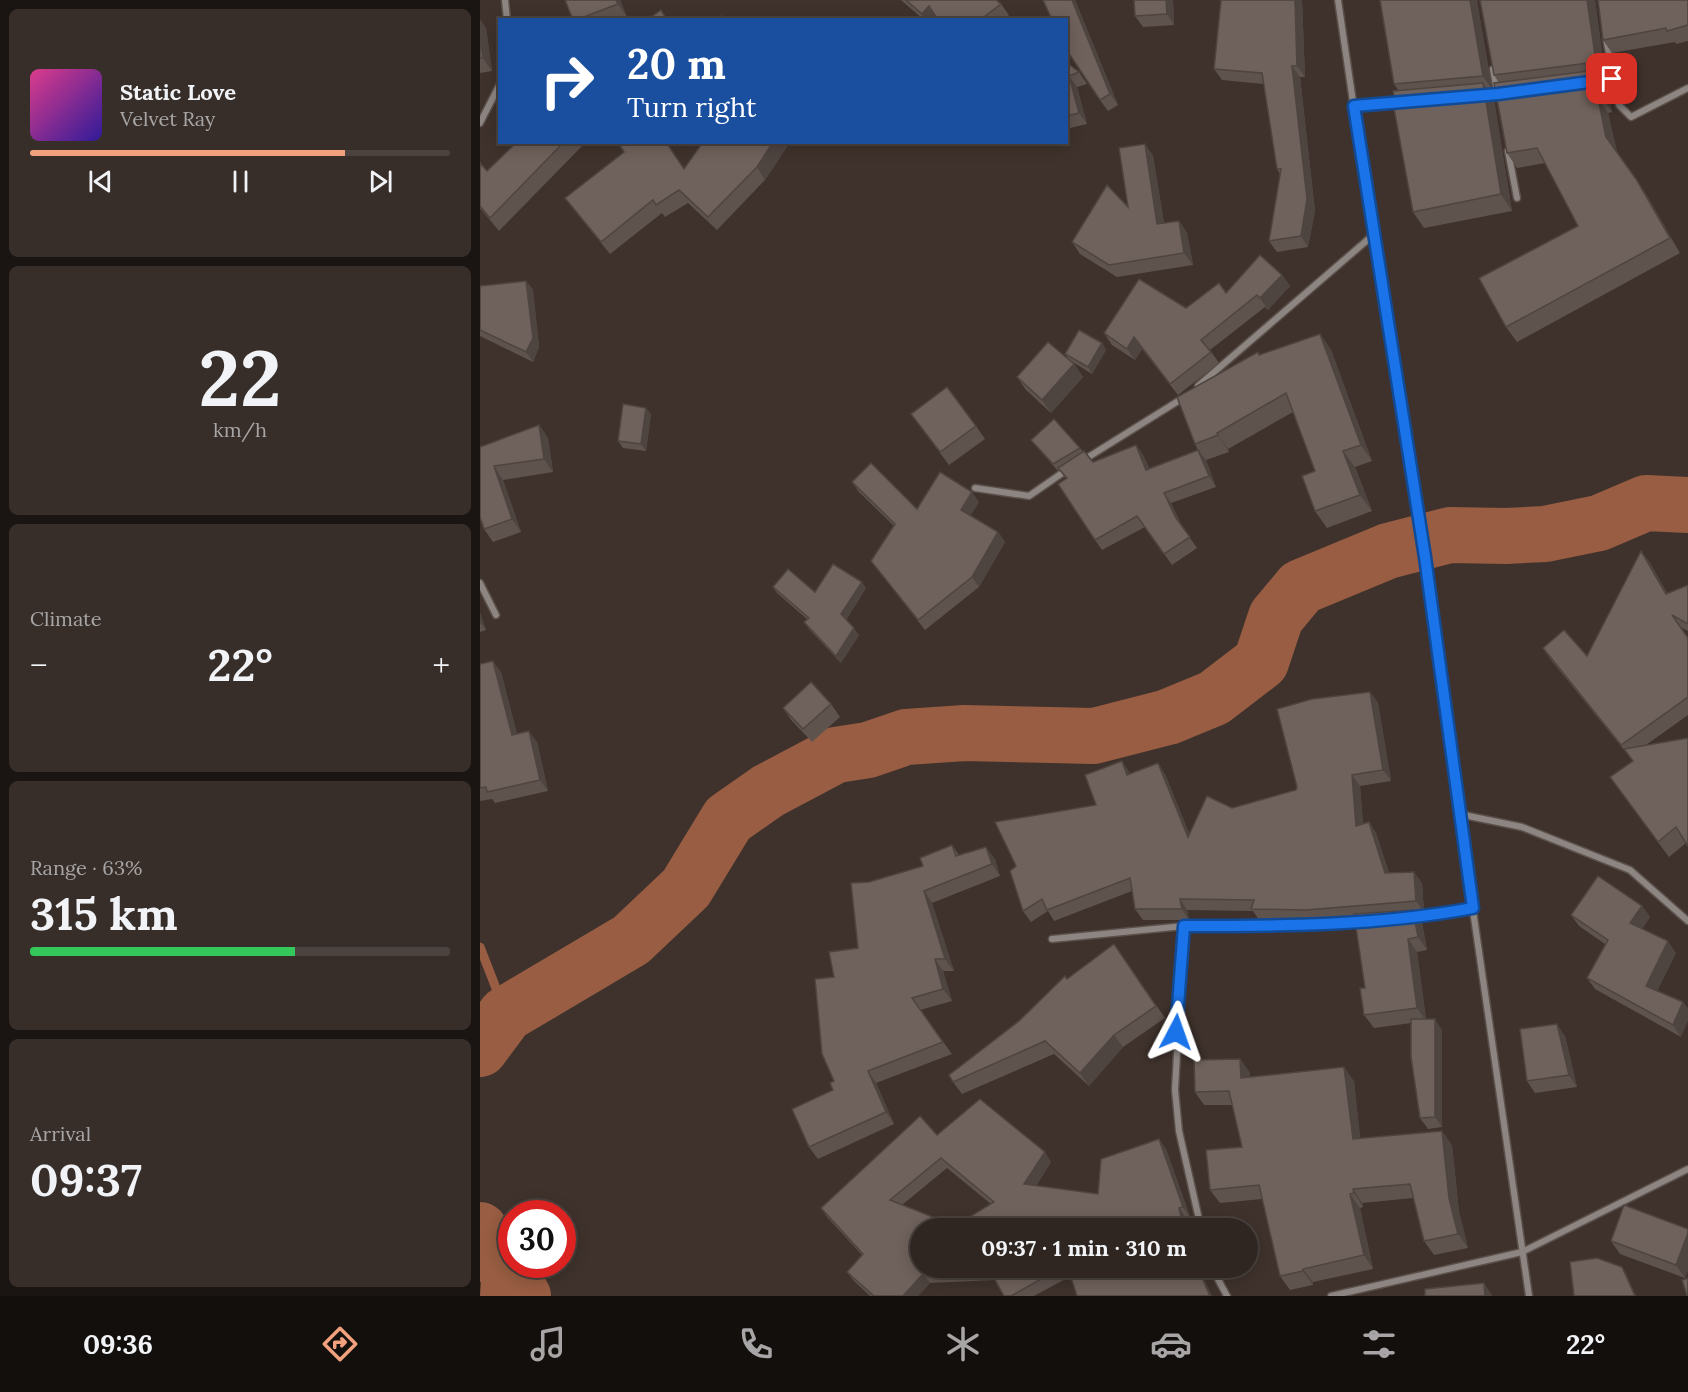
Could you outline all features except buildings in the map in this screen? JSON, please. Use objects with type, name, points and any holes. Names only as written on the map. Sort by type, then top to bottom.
[{"type":"street","points":[[505,0],[507,18]]},
{"type":"street","points":[[1338,0],[1372,236],[1425,557],[1459,814],[1529,1296]]},
{"type":"street","points":[[1605,34],[1612,79],[1619,105],[1631,117],[1688,88]]},
{"type":"street","points":[[1492,59],[1498,94]]},
{"type":"street","points":[[1590,82],[1612,79]]},
{"type":"street","points":[[480,123],[498,88]]},
{"type":"street","points":[[1486,95],[1509,93]]},
{"type":"street","points":[[1354,106],[1409,102]]},
{"type":"street","points":[[1506,140],[1517,198]]},
{"type":"street","points":[[975,488],[1029,496],[1073,465],[1132,432],[1182,399],[1372,236]]},
{"type":"street","points":[[480,584],[496,615]]},
{"type":"street","points":[[1459,814],[1522,827],[1630,870],[1688,921]]},
{"type":"street","points":[[1403,919],[1473,908]]},
{"type":"street","points":[[1052,939],[1184,926],[1318,926],[1369,922]]},
{"type":"street","points":[[1184,926],[1175,1090],[1179,1131],[1199,1218]]},
{"type":"street","points":[[1332,1296],[1522,1252],[1688,1169]]},
{"type":"street","points":[[1217,1278],[1227,1296]]},
{"type":"shaded area","points":[[494,1273],[526,1296],[480,1296],[481,1281]]},
{"type":"waterway","points":[[480,1049],[506,1014],[631,940],[686,888],[728,819],[768,791],[836,755],[868,750],[906,737],[965,733],[1094,736],[1168,717],[1214,698],[1261,662],[1276,617],[1301,587],[1388,551],[1450,535],[1545,534],[1599,523],[1646,503],[1688,505]]},
{"type":"waterway","points":[[480,947],[506,1014]]},
{"type":"waterway","points":[[480,1230],[523,1296]]},
{"type":"route","points":[[1176,1032],[1184,926],[1318,926],[1427,916],[1473,908],[1422,536],[1378,273],[1354,106],[1498,94],[1612,79]]}]
